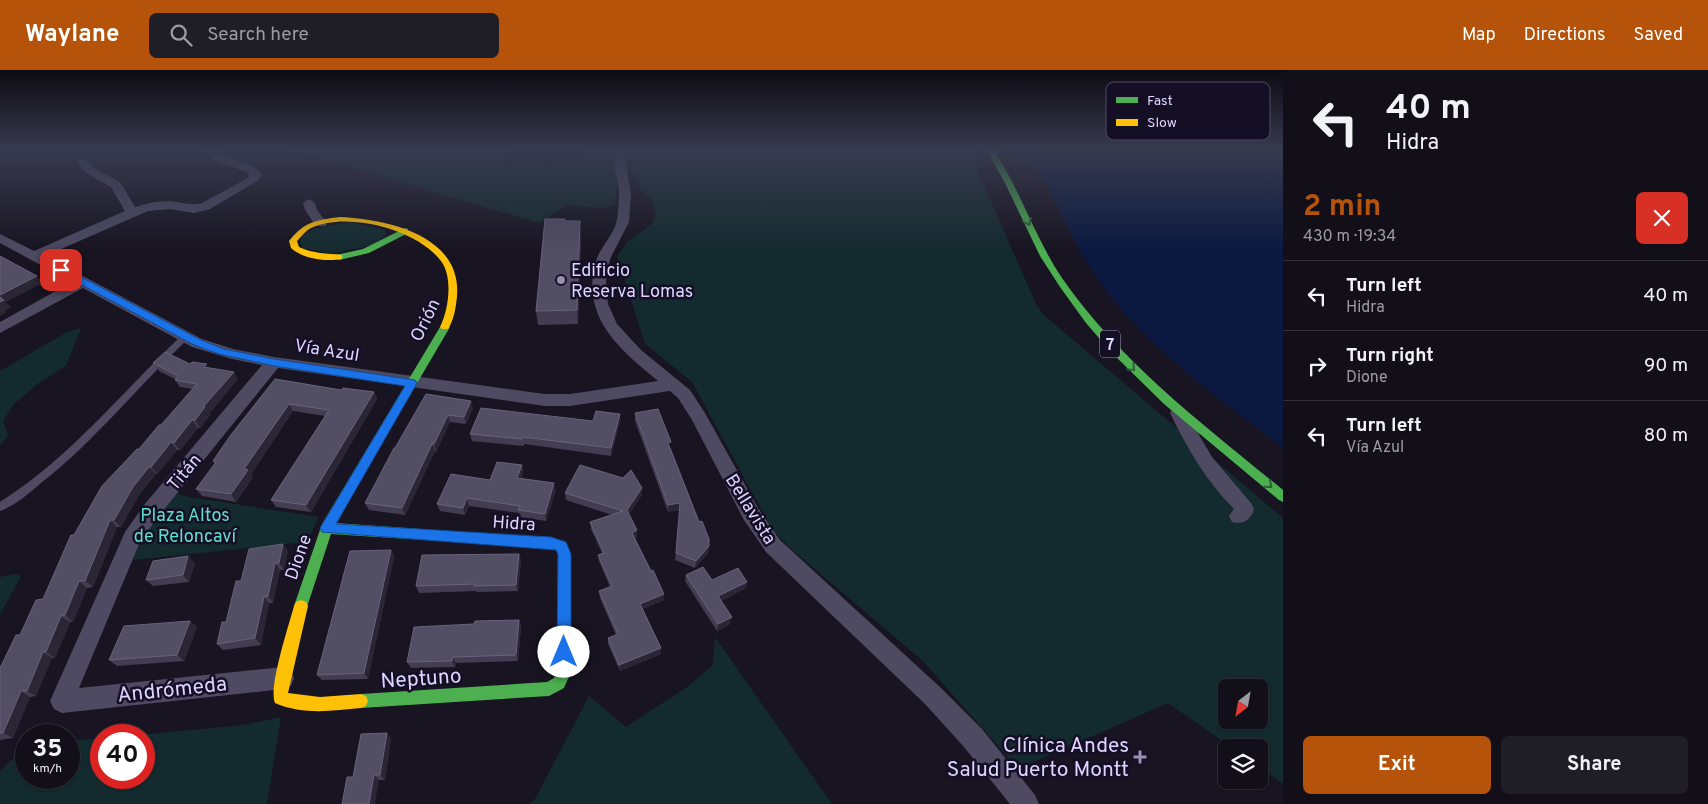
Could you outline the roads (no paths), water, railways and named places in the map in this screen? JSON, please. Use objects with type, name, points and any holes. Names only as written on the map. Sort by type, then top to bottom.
[{"type":"main road","name":"7","points":[[1010,183],[1046,258],[1072,300],[1119,355],[1177,410],[1283,497]]},
{"type":"main road","name":"Orión","points":[[405,231],[378,247],[347,256],[315,256],[294,248],[293,241],[297,234],[321,223],[343,219],[361,219],[405,231],[424,240],[444,259],[452,275],[455,293],[453,308],[447,324],[412,383]]},
{"type":"main road","name":"Dione","points":[[282,701],[279,695],[304,595],[326,528],[412,383]]},
{"type":"main road","name":"Hidra","points":[[326,528],[551,543],[561,546],[564,554],[564,672],[560,682]]},
{"type":"main road","name":"Neptuno","points":[[282,701],[305,705],[549,689],[560,682]]},
{"type":"street","points":[[112,183],[119,189],[132,213]]},
{"type":"street","points":[[35,256],[53,246],[132,213],[158,205],[170,204],[194,209],[206,206],[246,183]]},
{"type":"street","name":"Bellavista","points":[[623,183],[625,194],[623,222],[603,259],[598,291],[610,326],[624,344],[684,394],[699,417],[751,514],[773,546],[945,708],[990,758],[1026,804]]},
{"type":"street","points":[[309,203],[311,210],[321,223]]},
{"type":"street","name":"Vía Azul","points":[[0,238],[186,337],[222,352],[412,383],[559,401],[674,385]]},
{"type":"street","points":[[3,327],[78,280]]},
{"type":"street","name":"Titán","points":[[62,701],[132,538],[151,511],[274,362]]},
{"type":"street","points":[[1177,410],[1191,438],[1215,476],[1244,509],[1243,514],[1239,516]]},
{"type":"street","points":[[1215,476],[1217,464],[1224,461],[1238,464],[1251,470]]},
{"type":"street","name":"Andrómeda","points":[[62,701],[283,678]]},
{"type":"lane","points":[[0,507],[22,495],[58,467],[157,362],[186,337]]},
{"type":"water","points":[[1045,183],[1283,183],[1283,448],[1205,388],[1155,345],[1132,322],[1092,270],[1074,240]]},
{"type":"place","name":"Edificio Reserva Lomas","points":[[561,280]]},
{"type":"place","name":"Clínica Andes Salud Puerto Montt","points":[[1140,757]]},
{"type":"park label","name":"Plaza Altos de Reloncaví","points":[[185,525]]}]
